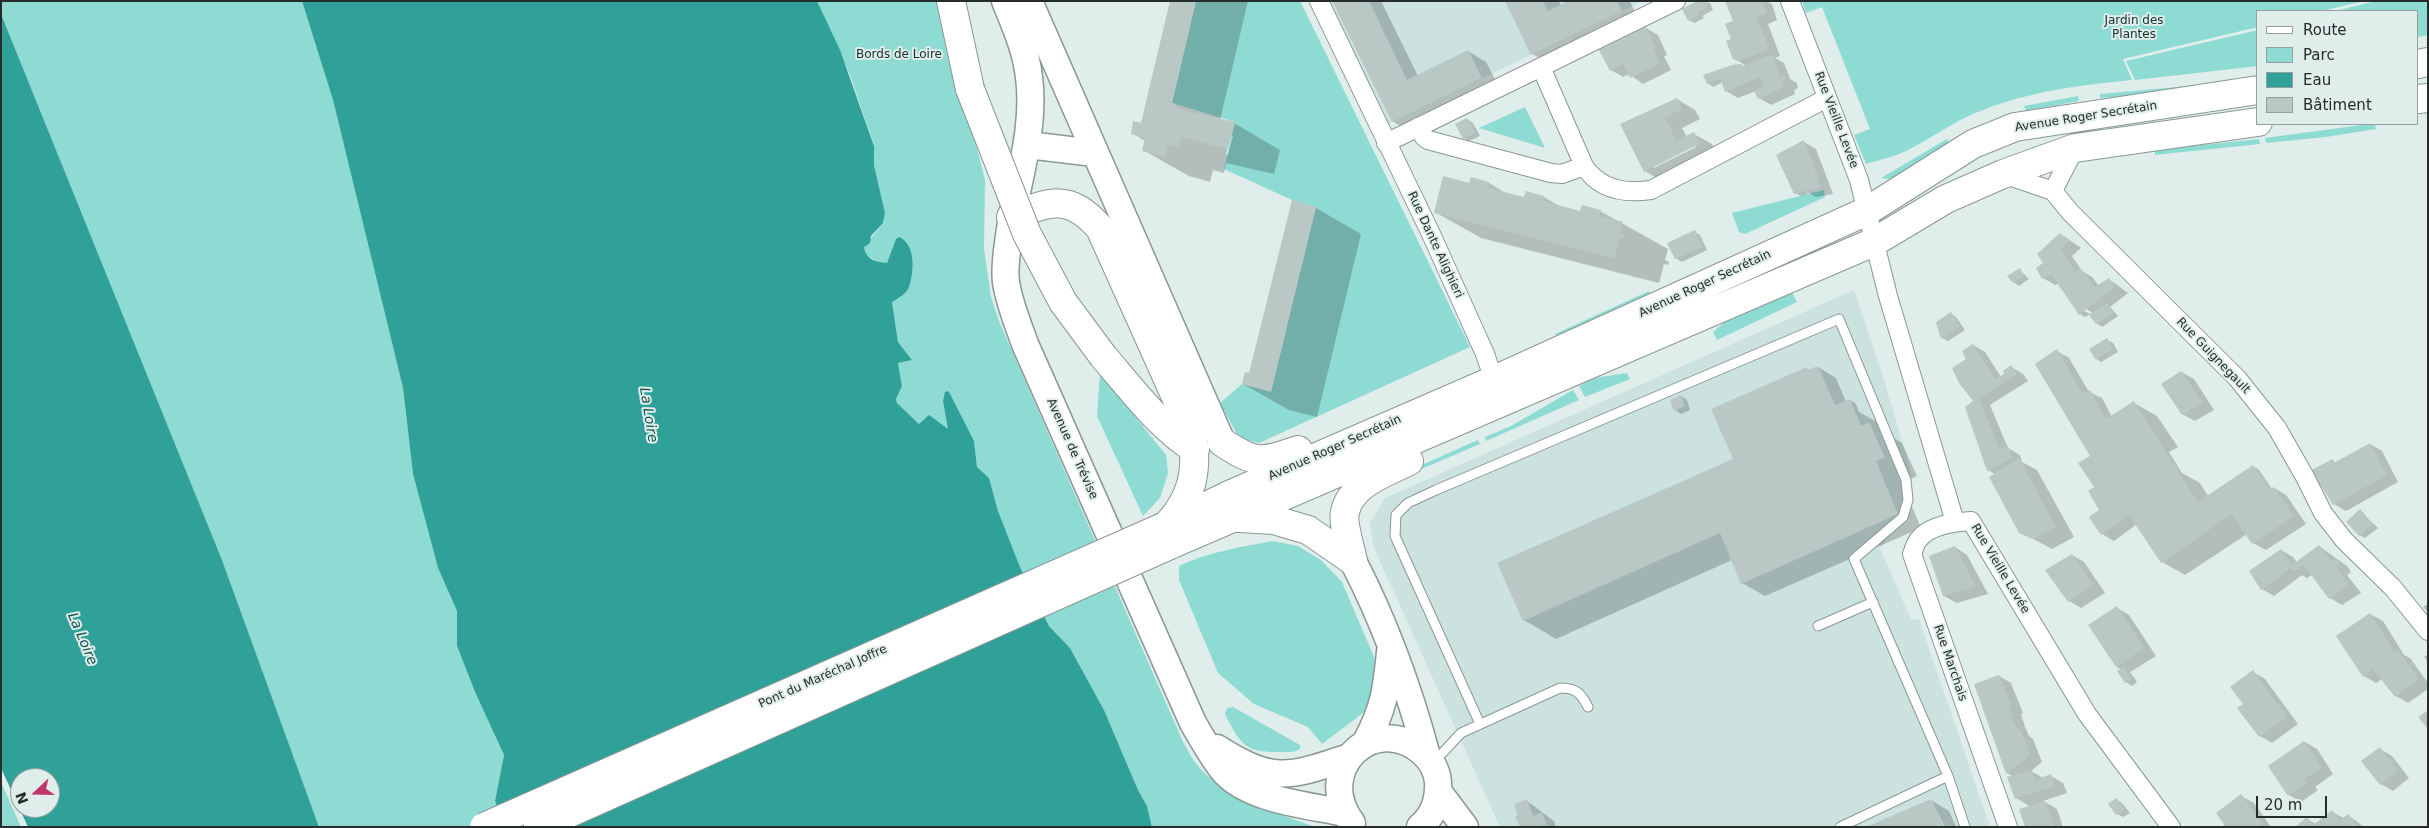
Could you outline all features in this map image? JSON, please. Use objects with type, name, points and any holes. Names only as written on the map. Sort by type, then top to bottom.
[{"type":"main road","points":[[951,1],[970,90],[1027,234],[1063,302],[1103,356],[1139,398],[1183,442],[1195,449]]},
{"type":"main road","name":"Avenue Roger Secrétain","points":[[1167,533],[1228,495],[1494,380],[1867,211],[1973,144],[2015,127],[2256,90]]},
{"type":"main road","name":"Avenue Roger Secrétain","points":[[1167,533],[1236,518],[1534,387],[1874,242],[1946,199],[2003,174],[2075,148],[2256,122]]},
{"type":"main road","points":[[1011,217],[1044,204],[1064,203],[1085,211],[1100,228],[1193,435],[1195,449],[1193,473],[1187,499],[1167,533]]},
{"type":"main road","points":[[1353,562],[1344,513],[1352,495],[1370,480],[1456,439],[1534,387]]},
{"type":"main road","points":[[1222,442],[1242,456],[1255,460],[1269,460],[1437,404]]},
{"type":"main road","points":[[1236,518],[1274,520],[1308,530],[1353,562]]},
{"type":"main road","name":"Pont du Maréchal Joffre","points":[[484,827],[1167,533]]},
{"type":"main road","name":"Pont du Maréchal Joffre","points":[[538,827],[1167,533]]},
{"type":"street","name":"Avenue de Trévise","points":[[1005,1],[1024,49],[1029,77],[1028,145],[1011,217],[1006,281],[1013,310],[1025,344],[1193,723],[1222,770],[1236,782],[1263,794],[1350,820]]},
{"type":"street","points":[[1029,1],[1222,442]]},
{"type":"street","name":"Rue Dante Alighieri","points":[[1319,1],[1436,244],[1485,354],[1494,380]]},
{"type":"street","points":[[1386,143],[1676,1]]},
{"type":"street","name":"Rue Vieille Levée","points":[[1790,1],[1859,180],[1888,296],[1955,522],[1971,521],[2087,714],[2171,827]]},
{"type":"street","points":[[1541,67],[1584,166],[1592,178],[1614,188],[1635,192],[1651,190],[1827,98]]},
{"type":"street","points":[[1418,127],[1428,140],[1551,173],[1562,174],[1584,166]]},
{"type":"street","points":[[1028,145],[1094,153]]},
{"type":"street","points":[[2003,174],[2053,191],[2075,148]]},
{"type":"street","name":"Rue Guignegault","points":[[2053,191],[2070,212],[2237,378],[2277,428],[2323,513],[2344,540],[2393,588],[2428,631]]},
{"type":"street","name":"Rue Marchais","points":[[1955,522],[1936,528],[1919,539],[1912,554],[2008,827]]},
{"type":"street","points":[[1353,562],[1375,604],[1410,696],[1429,760],[1437,778],[1436,805],[1427,820],[1420,827]]},
{"type":"street","points":[[1350,820],[1339,799],[1338,784],[1342,770],[1379,716],[1386,696],[1391,649]]},
{"type":"street","name":"Avenue de Trévise","points":[[1204,740],[1244,766],[1269,773],[1304,772],[1388,738],[1402,740],[1416,747],[1429,760]]},
{"type":"street","points":[[1438,791],[1465,827]]},
{"type":"lane","points":[[1480,724],[1396,536],[1396,515],[1408,503],[1429,493],[1839,319],[1906,480],[1908,500],[1903,517],[1854,559],[1948,776],[1965,827]]},
{"type":"lane","points":[[1818,626],[1873,602]]},
{"type":"lane","points":[[1429,760],[1461,733],[1560,688],[1570,688],[1580,693],[1588,707]]},
{"type":"lane","points":[[1840,827],[1948,776]]},
{"type":"shaded area","points":[[1330,1],[1642,1],[1388,124]]},
{"type":"shaded area","points":[[1854,290],[1885,383],[1911,472],[1912,498],[1903,521],[1880,548],[1911,620],[1919,619],[1990,827],[1500,827],[1374,548],[1370,524],[1385,498]]},
{"type":"green space","points":[[1,1],[302,1],[333,100],[403,388],[413,474],[438,568],[457,611],[457,646],[475,692],[504,755],[495,801],[504,827],[319,827],[222,560],[1,14]]},
{"type":"green space","name":"Bords de Loire","points":[[817,1],[940,1],[985,180],[984,249],[991,297],[999,321],[1183,742],[1198,766],[1223,787],[1237,796],[1268,810],[1315,827],[1152,827],[1147,806],[1138,790],[1104,710],[1070,648],[1049,626],[1020,567],[998,511],[989,478],[977,467],[974,441],[943,401],[949,429],[920,425],[897,403],[896,399],[902,386],[898,363],[912,360],[898,342],[892,302],[903,295],[896,239],[887,263],[879,263],[866,255],[864,247],[883,223],[885,213],[874,165],[874,145],[850,75]]},
{"type":"green space","points":[[1196,1],[1300,1],[1470,347],[1259,443],[1239,438],[1220,403],[1242,384],[1271,391],[1316,207],[1292,200],[1224,169],[1235,122],[1172,103]]},
{"type":"green space","name":"Jardin des Plantes","points":[[1802,1],[2364,1],[2326,10],[2256,10],[2256,27],[2123,59],[2132,80],[2038,93],[2001,103],[1963,119],[1906,151],[1866,164],[1854,135],[1870,129],[1822,7],[1806,13]]},
{"type":"green space","points":[[2376,1],[2428,1],[2428,35],[2419,37],[2419,10],[2339,10]]},
{"type":"green space","points":[[2256,30],[2256,66],[2135,80],[2126,61]]},
{"type":"green space","points":[[2210,84],[2146,95],[2100,98],[2100,94]]},
{"type":"green space","points":[[2078,96],[2079,101],[2026,111],[2024,106]]},
{"type":"green space","points":[[1525,107],[1545,148],[1479,128]]},
{"type":"green space","points":[[2362,125],[2375,125],[2376,129],[2326,137],[2266,143],[2265,138]]},
{"type":"green space","points":[[1947,139],[1949,143],[1907,173],[1889,179],[1881,178]]},
{"type":"green space","points":[[2259,139],[2260,144],[2155,155],[2155,150]]},
{"type":"green space","points":[[1824,190],[1825,197],[1745,234],[1739,232],[1732,213]]},
{"type":"green space","points":[[1649,291],[1650,293],[1642,299],[1557,337],[1555,334]]},
{"type":"green space","points":[[1792,292],[1797,302],[1717,340],[1713,332],[1727,320]]},
{"type":"green space","points":[[1100,373],[1166,455],[1168,473],[1160,498],[1143,516],[1097,416]]},
{"type":"green space","points":[[1627,373],[1630,379],[1585,397],[1579,386],[1594,378]]},
{"type":"green space","points":[[1573,390],[1579,400],[1486,441],[1485,437],[1511,426]]},
{"type":"green space","points":[[1478,440],[1480,444],[1391,482],[1390,479]]},
{"type":"green space","points":[[1273,541],[1298,546],[1321,560],[1342,582],[1374,657],[1375,676],[1371,700],[1363,713],[1322,744],[1308,727],[1254,704],[1218,673],[1179,580],[1179,566],[1190,561],[1225,551]]},
{"type":"green space","points":[[1233,707],[1300,745],[1300,749],[1291,752],[1269,752],[1259,751],[1245,745],[1235,733],[1225,714],[1227,708]]},
{"type":"green space","points":[[1,782],[10,802],[10,818],[17,818],[21,827],[1,827]]},
{"type":"water","name":"La Loire","points":[[302,1],[817,1],[840,50],[874,146],[874,165],[885,213],[883,223],[871,236],[870,243],[864,247],[865,251],[872,260],[887,263],[896,239],[899,237],[905,241],[911,252],[913,266],[909,287],[904,294],[892,302],[898,342],[912,360],[898,363],[902,386],[896,399],[897,403],[919,424],[929,415],[948,429],[943,401],[945,392],[948,391],[950,394],[974,441],[977,467],[989,478],[998,511],[1020,567],[1049,626],[1070,648],[1104,710],[1138,790],[1147,806],[1152,827],[504,827],[495,801],[504,755],[475,692],[457,646],[457,611],[438,568],[413,474],[403,388],[333,100]]},
{"type":"water","name":"La Loire","points":[[1,14],[222,560],[319,827],[28,827],[24,818],[60,818],[60,768],[10,768],[10,788],[1,768]]},
{"type":"building","points":[[1170,1],[1196,1],[1172,103],[1176,104],[1175,108],[1235,122],[1228,149],[1181,137],[1178,147],[1168,145],[1165,157],[1142,151],[1145,138],[1131,134],[1133,121],[1141,123]]},
{"type":"building","points":[[1332,1],[1369,1],[1407,80],[1468,50],[1482,78],[1392,122]]},
{"type":"building","points":[[1505,1],[1543,1],[1548,11],[1568,1],[1617,1],[1622,11],[1531,55]]},
{"type":"building","points":[[1697,1],[1706,1],[1708,7],[1697,12],[1699,15],[1688,21],[1682,9]]},
{"type":"building","points":[[1725,1],[1762,1],[1766,13],[1757,17],[1769,49],[1738,61],[1733,59],[1726,41],[1731,39],[1725,24],[1733,21]]},
{"type":"building","points":[[1646,27],[1656,48],[1653,49],[1660,63],[1630,78],[1623,64],[1610,71],[1599,50]]},
{"type":"building","points":[[1772,54],[1780,77],[1785,75],[1786,81],[1782,83],[1784,87],[1758,99],[1754,91],[1764,86],[1760,77],[1725,92],[1720,78],[1707,84],[1703,75],[1732,65],[1742,64],[1743,67]]},
{"type":"building","points":[[1677,98],[1682,109],[1665,117],[1676,141],[1694,132],[1699,144],[1644,172],[1620,124]]},
{"type":"building","points":[[1467,118],[1475,133],[1463,139],[1455,124]]},
{"type":"building","points":[[1804,140],[1821,187],[1794,194],[1776,155]]},
{"type":"building","points":[[1443,176],[1469,183],[1471,177],[1489,182],[1488,188],[1524,197],[1526,191],[1544,196],[1543,201],[1580,211],[1582,205],[1601,210],[1599,216],[1623,222],[1620,234],[1624,234],[1622,240],[1619,239],[1614,258],[1434,213]]},
{"type":"building","points":[[1292,200],[1316,207],[1271,392],[1242,384],[1245,372],[1249,373]]},
{"type":"building","points":[[1695,230],[1702,247],[1675,259],[1667,243]]},
{"type":"building","points":[[2060,233],[2069,241],[2061,248],[2075,272],[2080,268],[2095,287],[2109,278],[2116,286],[2079,315],[2051,274],[2042,279],[2036,268],[2043,263],[2037,254]]},
{"type":"building","points":[[2020,268],[2024,276],[2013,283],[2007,276]]},
{"type":"building","points":[[2107,303],[2113,313],[2096,324],[2089,315]]},
{"type":"building","points":[[1951,312],[1960,326],[1941,339],[1936,322]]},
{"type":"building","points":[[2107,338],[2113,349],[2095,359],[2089,349]]},
{"type":"building","points":[[1973,344],[1995,379],[2004,374],[2003,371],[2011,365],[2017,374],[1979,398],[1999,448],[2008,446],[2012,458],[1987,471],[1965,407],[1973,401],[1959,383],[1952,368],[1966,359],[1962,351]]},
{"type":"building","points":[[2057,349],[2083,394],[2090,390],[2106,419],[2134,401],[2198,502],[2253,465],[2269,490],[2274,487],[2294,516],[2252,544],[2232,514],[2161,563],[2129,515],[2101,535],[2089,517],[2099,510],[2088,491],[2094,487],[2078,463],[2090,456],[2035,364]]},
{"type":"building","points":[[1818,366],[1835,405],[1850,399],[1861,426],[1869,422],[1885,458],[1876,461],[1898,514],[1741,584],[1720,533],[1523,621],[1497,563],[1733,459],[1711,409],[1807,367],[1808,370]]},
{"type":"building","points":[[2181,371],[2203,403],[2182,415],[2161,384]]},
{"type":"building","points":[[1681,395],[1685,406],[1674,411],[1670,400]]},
{"type":"building","points":[[2370,443],[2387,475],[2333,505],[2311,470],[2333,459],[2334,463]]},
{"type":"building","points":[[2019,458],[2056,527],[2033,539],[2019,533],[1989,477]]},
{"type":"building","points":[[2360,509],[2373,524],[2359,536],[2346,522]]},
{"type":"building","points":[[2319,545],[2331,561],[2335,558],[2340,564],[2336,567],[2349,585],[2329,599],[2304,565],[2294,572],[2291,568],[2261,590],[2249,571],[2281,549],[2292,565]]},
{"type":"building","points":[[1955,546],[1976,587],[1943,596],[1929,556]]},
{"type":"building","points":[[2072,554],[2093,585],[2068,602],[2045,570]]},
{"type":"building","points":[[2117,606],[2144,648],[2116,667],[2088,625]]},
{"type":"building","points":[[2370,613],[2395,652],[2398,650],[2419,679],[2395,697],[2373,669],[2363,677],[2336,636]]},
{"type":"building","points":[[2124,667],[2132,679],[2125,683],[2117,671]]},
{"type":"building","points":[[2253,670],[2287,717],[2259,737],[2237,708],[2243,704],[2230,687]]},
{"type":"building","points":[[1999,675],[2012,706],[2009,707],[2013,719],[2018,731],[2021,730],[2030,755],[2006,774],[1974,684]]},
{"type":"building","points":[[2428,710],[2428,729],[2418,717]]},
{"type":"building","points":[[2304,741],[2322,767],[2304,779],[2307,783],[2288,796],[2268,766]]},
{"type":"building","points":[[2380,747],[2398,771],[2380,785],[2361,761]]},
{"type":"building","points":[[2032,770],[2035,780],[2051,774],[2055,786],[2015,799],[2007,777]]},
{"type":"building","points":[[2241,794],[2262,823],[2257,827],[2223,827],[2224,824],[2216,813]]},
{"type":"building","points":[[2116,798],[2125,809],[2116,815],[2108,804]]},
{"type":"building","points":[[1527,799],[1533,816],[1542,812],[1547,825],[1520,827],[1515,816],[1518,815],[1514,804]]},
{"type":"building","points":[[1931,799],[1944,827],[1866,827]]},
{"type":"building","points":[[2045,801],[2054,827],[2025,827],[2019,809]]},
{"type":"building","points":[[2332,810],[2340,820],[2348,814],[2358,827],[2295,827],[2307,817],[2313,825]]}]
